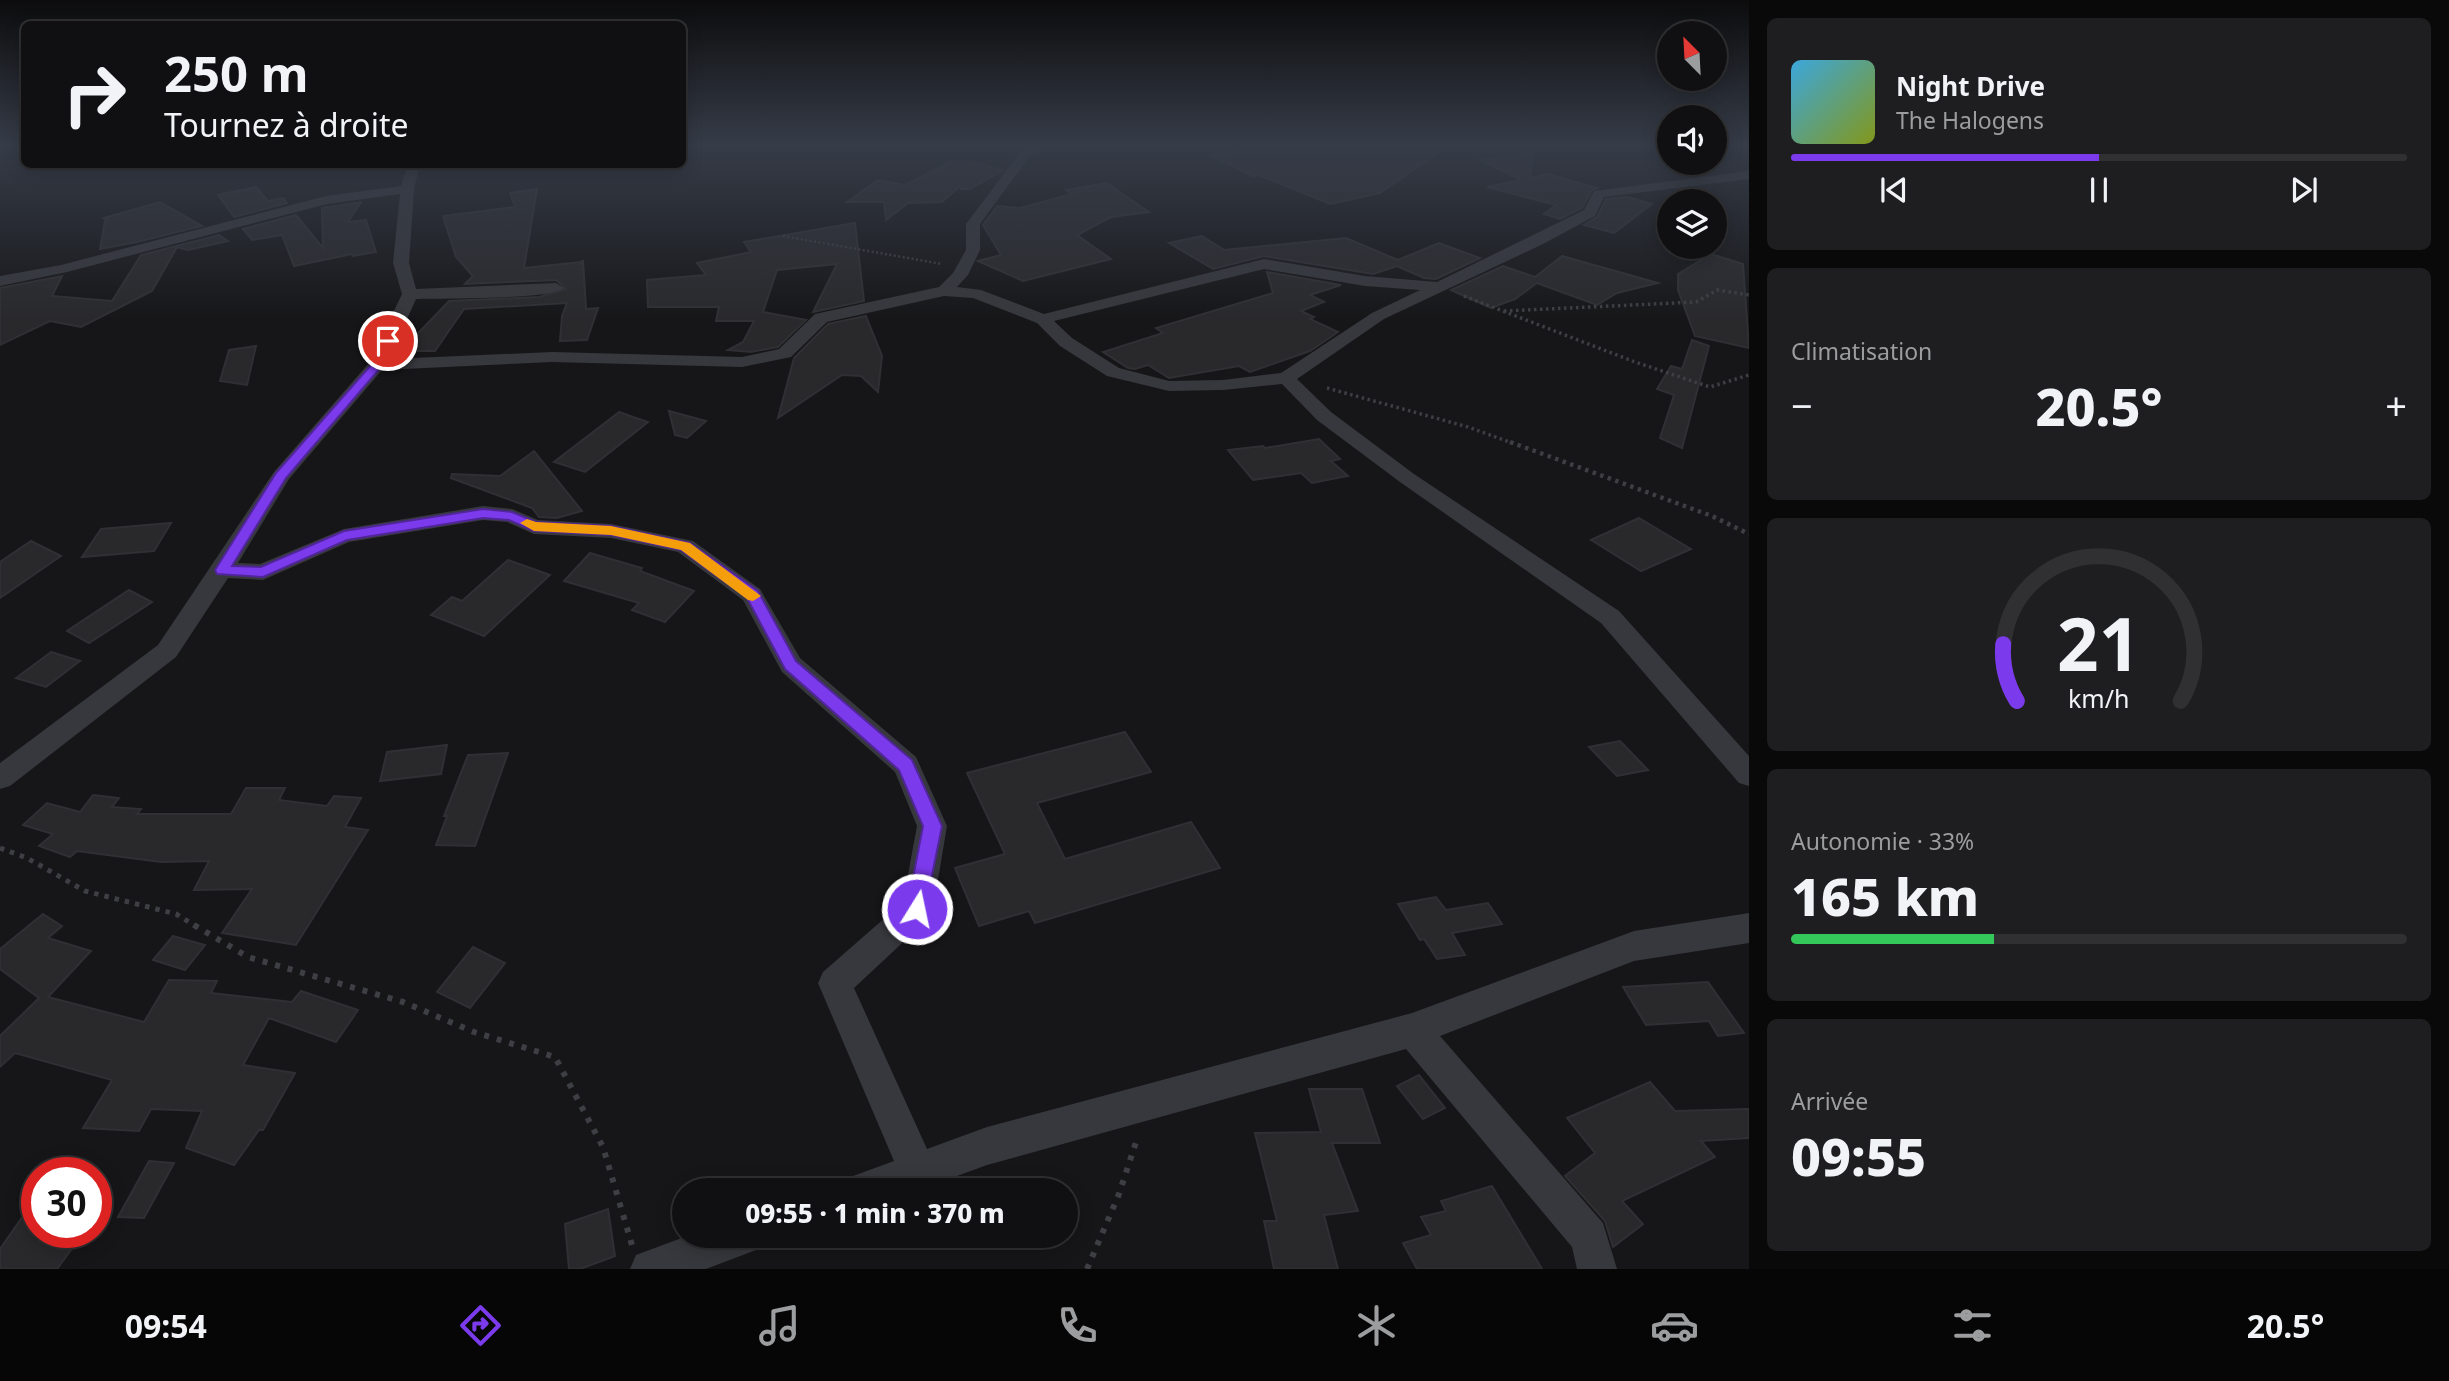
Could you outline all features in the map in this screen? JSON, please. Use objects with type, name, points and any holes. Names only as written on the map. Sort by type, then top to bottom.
[{"type":"street","points":[[0,281],[62,270],[310,204]]},
{"type":"street","points":[[0,778],[167,651],[281,476],[377,365],[410,293],[401,263],[406,204]]},
{"type":"street","points":[[944,291],[964,268],[973,250],[973,224],[988,204]]},
{"type":"street","points":[[377,365],[552,357],[742,362],[785,353],[821,318],[944,291],[975,293],[1044,319],[1066,342],[1113,372],[1169,386],[1223,385],[1286,378],[1378,316],[1538,242],[1590,213],[1594,204]]},
{"type":"street","points":[[1044,319],[1171,285],[1264,264],[1364,281],[1440,287]]},
{"type":"street","points":[[410,293],[507,292],[556,288]]},
{"type":"street","points":[[1286,378],[1324,416],[1407,478],[1610,617],[1749,775]]},
{"type":"street","points":[[222,570],[263,572],[344,536],[483,513],[512,516],[534,527],[611,531],[685,546],[752,594],[790,665],[906,765],[932,826],[917,909],[835,983],[918,1171]]},
{"type":"street","points":[[899,1178],[988,1146],[1412,1030],[1634,946],[1749,928]]},
{"type":"street","points":[[1412,1030],[1589,1237],[1597,1269]]},
{"type":"street","points":[[643,1263],[698,1248]]},
{"type":"path","points":[[783,236],[964,268]]},
{"type":"path","points":[[1440,287],[1635,362],[1710,387],[1749,375]]},
{"type":"path","points":[[1500,311],[1540,312],[1696,302],[1717,290],[1749,295]]},
{"type":"path","points":[[1286,378],[1384,402],[1468,427],[1713,516],[1749,534]]},
{"type":"path","points":[[0,848],[27,858],[85,891],[176,914],[248,957],[403,1002],[474,1032],[555,1057],[603,1147],[643,1263]]},
{"type":"path","points":[[1087,1269],[1119,1194],[1150,1102]]},
{"type":"building","points":[[152,204],[164,204],[202,226],[100,249],[105,221],[108,220],[104,218]]},
{"type":"building","points":[[225,204],[282,204],[234,217]]},
{"type":"building","points":[[360,204],[348,222],[366,220],[376,252],[294,266],[282,235],[252,240],[243,229],[296,215],[323,248],[322,208]]},
{"type":"building","points":[[514,204],[534,204],[524,268],[581,262],[581,265],[583,260],[586,309],[598,308],[587,340],[560,341],[562,316],[567,303],[464,309],[435,351],[401,351],[449,301],[539,297],[566,289],[556,280],[465,284],[473,276],[456,257],[443,216],[515,207]]},
{"type":"building","points":[[884,204],[906,204],[886,220]]},
{"type":"building","points":[[1034,204],[1138,204],[1149,212],[1111,217],[1077,235],[1111,259],[1023,281],[978,261],[1001,255],[983,225],[997,206],[1020,208]]},
{"type":"building","points":[[1553,204],[1584,204],[1582,208],[1560,219],[1544,214],[1556,205]]},
{"type":"building","points":[[1603,204],[1652,204],[1614,233],[1584,225],[1597,217]]},
{"type":"building","points":[[855,223],[864,301],[813,312],[837,264],[777,270],[763,312],[806,320],[778,347],[751,352],[728,350],[743,342],[754,321],[716,321],[719,307],[648,307],[647,280],[706,275],[697,263],[751,252],[744,242]]},
{"type":"building","points":[[219,235],[228,241],[188,250],[177,247],[152,291],[81,327],[50,321],[0,345],[0,288],[62,276],[52,296],[112,301],[141,255]]},
{"type":"building","points":[[1202,236],[1224,250],[1346,238],[1398,260],[1439,243],[1480,258],[1436,279],[1424,278],[1397,266],[1373,274],[1264,256],[1213,269],[1169,243]]},
{"type":"building","points":[[1562,256],[1658,283],[1617,293],[1597,305],[1537,283],[1515,299],[1491,308],[1451,290],[1503,266],[1535,277]]},
{"type":"building","points":[[1703,259],[1727,259],[1743,264],[1749,348],[1695,336],[1678,290],[1678,274]]},
{"type":"building","points":[[1267,272],[1341,285],[1310,295],[1324,302],[1301,311],[1314,317],[1310,319],[1338,332],[1310,351],[1250,372],[1239,366],[1169,378],[1148,365],[1128,368],[1103,352],[1163,333],[1156,328],[1273,293]]},
{"type":"building","points":[[866,316],[882,356],[878,392],[861,376],[842,375],[778,418],[794,358],[828,324]]},
{"type":"building","points":[[1692,340],[1709,346],[1682,448],[1660,438],[1674,395],[1657,389],[1671,366],[1682,369]]},
{"type":"building","points":[[256,346],[247,385],[220,381],[229,350]]},
{"type":"building","points":[[669,411],[706,421],[687,438],[675,435]]},
{"type":"building","points":[[619,412],[648,422],[585,472],[554,462]]},
{"type":"building","points":[[1319,439],[1340,459],[1331,461],[1348,476],[1312,483],[1301,473],[1253,480],[1228,450],[1263,446],[1265,448]]},
{"type":"building","points":[[534,451],[582,511],[557,518],[539,517],[532,508],[451,478],[452,474],[500,476]]},
{"type":"building","points":[[1639,518],[1691,549],[1641,571],[1591,540]]},
{"type":"building","points":[[171,523],[154,551],[82,557],[101,529]]},
{"type":"building","points":[[31,541],[61,556],[0,598],[0,562]]},
{"type":"building","points":[[590,553],[642,568],[640,571],[694,591],[665,622],[632,610],[639,603],[564,581]]},
{"type":"building","points":[[508,560],[550,575],[484,636],[431,615],[452,597],[462,601]]},
{"type":"building","points":[[129,590],[152,602],[89,643],[67,631]]},
{"type":"building","points":[[51,652],[80,661],[46,687],[16,678]]},
{"type":"building","points":[[1125,732],[1151,772],[1037,803],[1065,859],[1191,822],[1220,868],[1035,923],[1029,911],[979,926],[955,868],[1005,854],[967,773]]},
{"type":"building","points":[[1620,741],[1648,770],[1617,776],[1589,747]]},
{"type":"building","points":[[447,745],[441,774],[380,781],[387,752]]},
{"type":"building","points":[[508,753],[475,846],[436,845],[447,816],[444,816],[468,755]]},
{"type":"building","points":[[246,788],[285,788],[279,800],[327,806],[334,796],[361,798],[345,827],[368,830],[296,945],[222,933],[252,889],[194,890],[209,861],[161,862],[77,851],[70,857],[39,846],[53,834],[23,825],[47,803],[80,812],[93,795],[119,798],[112,807],[141,809],[137,814],[231,814]]},
{"type":"building","points":[[1436,897],[1446,910],[1488,903],[1502,924],[1452,933],[1465,955],[1437,959],[1424,939],[1420,940],[1398,904]]},
{"type":"building","points":[[43,914],[62,926],[48,938],[91,951],[48,997],[144,1022],[169,980],[217,981],[211,993],[292,1002],[301,991],[358,1010],[336,1042],[269,1018],[243,1065],[295,1073],[263,1130],[259,1130],[234,1165],[186,1148],[202,1111],[151,1109],[139,1131],[83,1128],[112,1080],[15,1053],[0,1067],[0,1036],[39,998],[0,969],[0,949]]},
{"type":"building","points":[[173,936],[205,945],[185,970],[153,960]]},
{"type":"building","points":[[473,947],[505,963],[470,1008],[437,992]]},
{"type":"building","points":[[1708,982],[1744,1033],[1718,1036],[1709,1021],[1646,1025],[1623,987]]},
{"type":"building","points":[[1419,1075],[1445,1108],[1423,1119],[1397,1086]]},
{"type":"building","points":[[1650,1082],[1675,1111],[1749,1109],[1749,1138],[1701,1141],[1715,1157],[1622,1201],[1643,1224],[1613,1247],[1605,1221],[1565,1176],[1595,1153],[1567,1118]]},
{"type":"building","points":[[1309,1089],[1362,1089],[1380,1143],[1332,1143],[1358,1211],[1324,1215],[1338,1269],[1274,1269],[1264,1221],[1277,1221],[1255,1133],[1321,1132]]},
{"type":"building","points":[[149,1161],[174,1163],[144,1218],[118,1217]]},
{"type":"building","points":[[1492,1186],[1542,1269],[1417,1269],[1403,1243],[1431,1235],[1421,1217],[1446,1211],[1441,1201]]},
{"type":"building","points":[[608,1209],[615,1256],[580,1269],[569,1269],[565,1224]]},
{"type":"building","points":[[21,1219],[21,1248],[72,1248],[57,1269],[0,1269],[0,1249]]},
{"type":"slow traffic","points":[[527,523],[534,527],[611,531],[685,546],[753,596]]},
{"type":"route","points":[[388,341],[377,365],[281,476],[222,570],[263,572],[344,536],[483,513],[512,516],[534,527],[611,531],[685,546],[752,594],[790,665],[906,765],[932,826],[917,909]]}]
